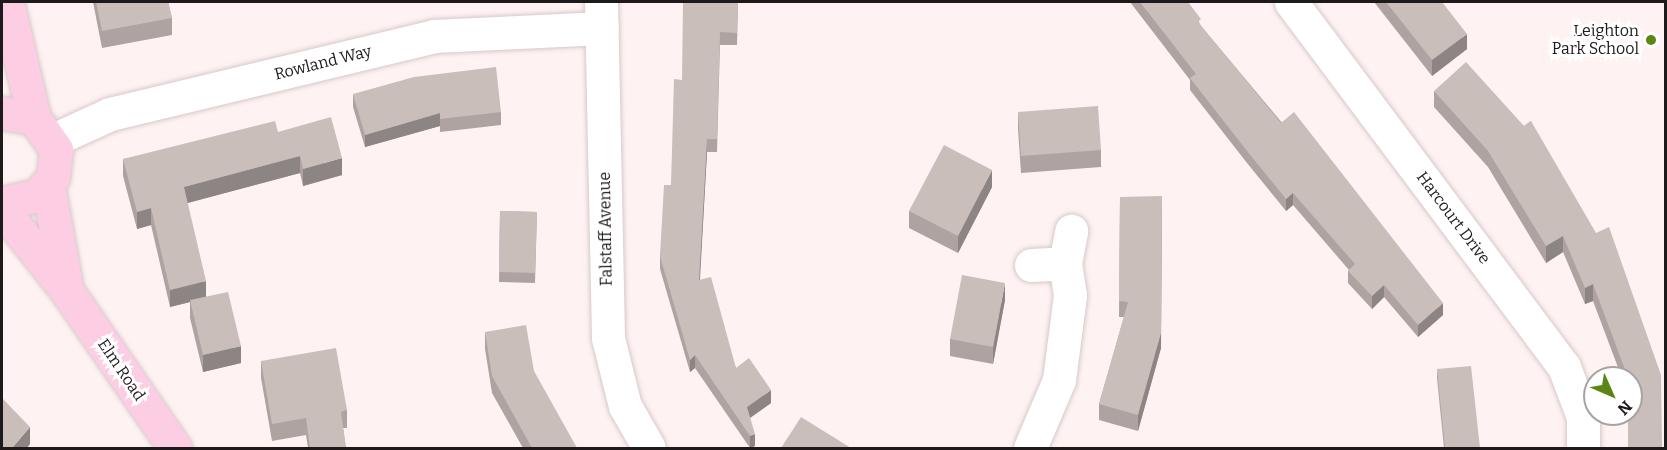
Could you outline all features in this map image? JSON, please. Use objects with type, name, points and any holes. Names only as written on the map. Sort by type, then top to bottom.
[{"type":"main road","points":[[2,203],[25,202],[48,185],[56,167],[11,34],[7,2]]},
{"type":"main road","points":[[2,67],[11,34]]},
{"type":"main road","points":[[2,113],[44,129]]},
{"type":"main road","name":"Elm Road","points":[[48,185],[67,291]]},
{"type":"main road","name":"Elm Road","points":[[2,209],[67,291],[175,448]]},
{"type":"street","name":"Harcourt Drive","points":[[1291,2],[1564,367],[1583,417],[1583,448]]},
{"type":"street","name":"Rowland Way","points":[[44,129],[434,36],[601,15]]},
{"type":"street","name":"Falstaff Avenue","points":[[601,15],[608,338],[625,406],[649,448]]},
{"type":"street","points":[[1030,448],[1059,380],[1070,295],[1065,263],[1071,231]]},
{"type":"street","points":[[1031,265],[1065,263]]},
{"type":"building","points":[[96,2],[168,2],[172,18],[102,31]]},
{"type":"building","points":[[683,2],[738,2],[737,33],[720,32],[717,139],[707,139],[699,280],[711,277],[736,368],[749,358],[771,390],[747,407],[755,434],[750,436],[695,355],[690,360],[660,256],[664,185],[671,185],[674,79],[682,80]]},
{"type":"building","points":[[1140,2],[1188,2],[1201,19],[1198,22],[1281,123],[1294,112],[1443,303],[1418,325],[1384,285],[1372,296],[1348,271],[1355,264],[1293,193],[1286,199],[1247,151],[1190,78],[1196,74]]},
{"type":"building","points":[[1386,2],[1442,2],[1467,34],[1432,60]]},
{"type":"building","points":[[1466,62],[1524,126],[1531,121],[1596,233],[1609,227],[1661,375],[1662,448],[1628,448],[1628,426],[1643,426],[1643,366],[1624,366],[1593,284],[1585,288],[1563,236],[1546,246],[1488,151],[1434,91]]},
{"type":"building","points":[[496,67],[501,112],[440,119],[440,113],[365,135],[353,94],[414,77]]},
{"type":"building","points":[[1098,106],[1101,150],[1021,156],[1018,112]]},
{"type":"building","points":[[331,117],[342,158],[303,169],[300,156],[184,187],[206,281],[170,290],[151,208],[137,212],[123,159],[275,121],[278,132]]},
{"type":"building","points":[[944,145],[992,170],[958,236],[909,211]]},
{"type":"building","points":[[1162,196],[1161,333],[1138,415],[1099,404],[1128,302],[1119,301],[1120,197]]},
{"type":"building","points":[[500,211],[537,212],[535,273],[499,272]]},
{"type":"building","points":[[962,275],[1005,283],[993,347],[950,339]]},
{"type":"building","points":[[228,292],[241,346],[203,355],[190,300]]},
{"type":"building","points":[[526,325],[534,371],[577,448],[532,448],[492,376],[485,332]]},
{"type":"building","points":[[336,348],[347,410],[341,412],[346,448],[310,448],[306,418],[272,424],[261,361]]},
{"type":"building","points":[[1471,366],[1480,448],[1445,448],[1437,369]]},
{"type":"building","points":[[2,398],[30,427],[12,448],[2,448]]},
{"type":"building","points":[[801,417],[851,448],[781,448]]},
{"type":"place","name":"Leighton Park School","points":[[1651,40]]}]
